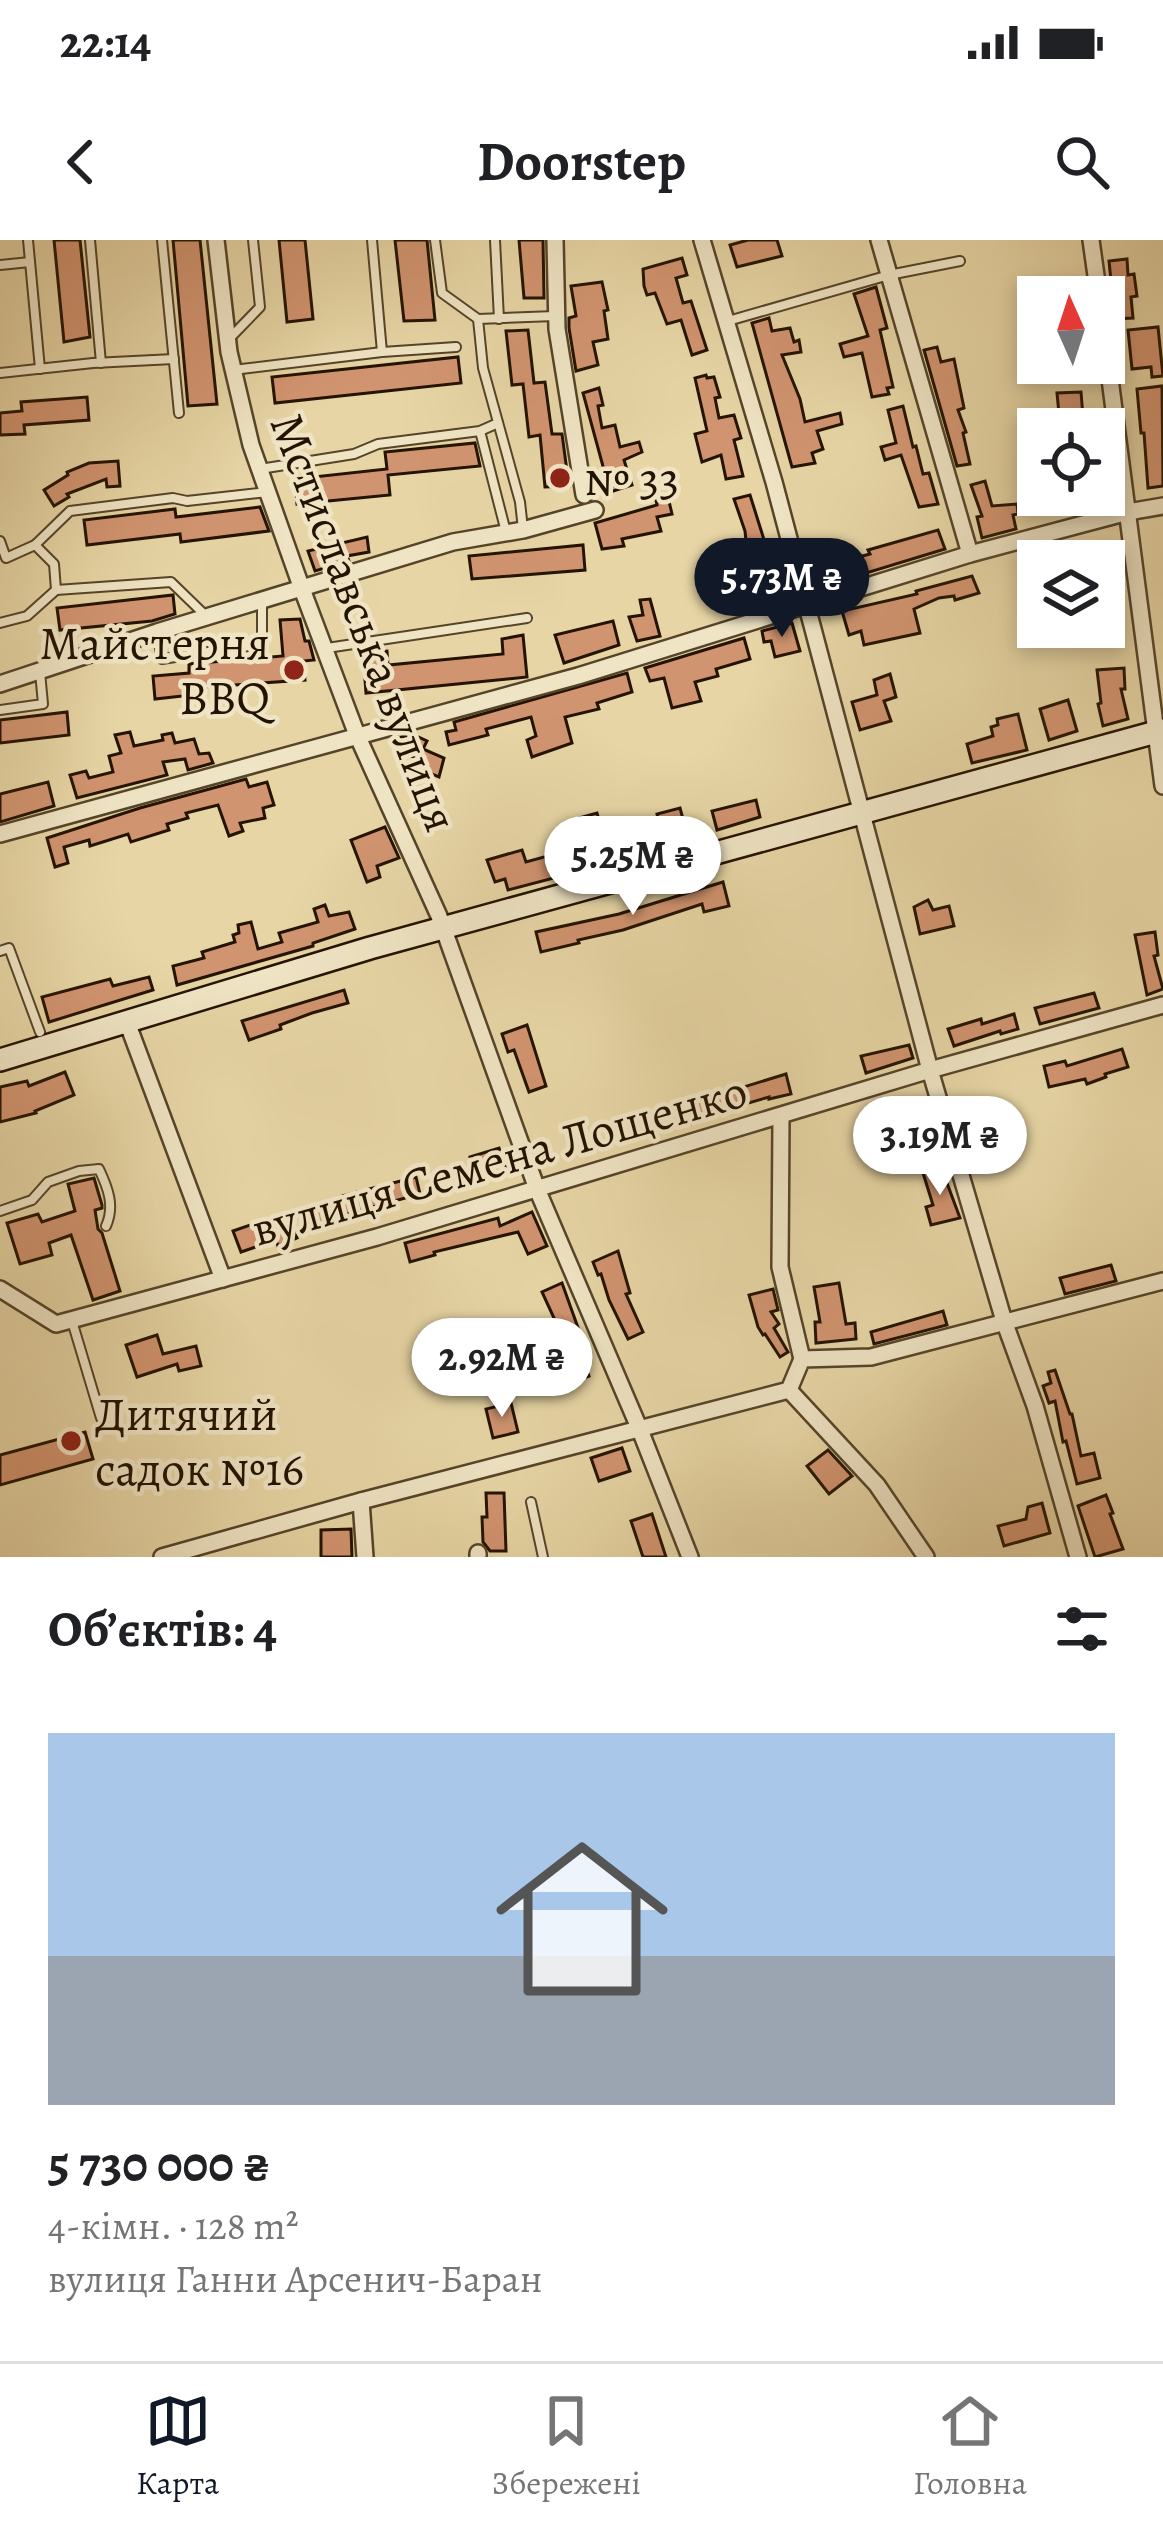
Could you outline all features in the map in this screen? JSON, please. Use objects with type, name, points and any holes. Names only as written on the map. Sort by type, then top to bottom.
[{"type":"main road","points":[[0,1060],[370,948],[1160,730]]},
{"type":"street","name":"Мстиславська вулиця","points":[[216,240],[233,370],[251,445],[302,589],[357,735],[444,928],[538,1189],[690,1557]]},
{"type":"street","points":[[0,684],[453,542],[515,532],[589,503],[557,315],[555,240]]},
{"type":"street","points":[[702,240],[806,603],[929,1070],[1078,1557]]},
{"type":"street","points":[[879,240],[970,554]]},
{"type":"street","points":[[1091,240],[1096,276]]},
{"type":"street","points":[[1111,384],[1160,730],[1163,786]]},
{"type":"street","points":[[0,834],[578,676],[970,554],[1163,506]]},
{"type":"street","name":"вулиця Семена Лощенко","points":[[72,1319],[223,1280],[1163,1005]]},
{"type":"street","points":[[127,1022],[223,1280]]},
{"type":"street","points":[[781,1117],[780,1267],[802,1359],[790,1390]]},
{"type":"street","points":[[802,1359],[871,1357],[1163,1281]]},
{"type":"street","points":[[0,1289],[56,1324],[72,1319]]},
{"type":"street","points":[[162,1557],[790,1390]]},
{"type":"street","points":[[790,1390],[877,1485],[926,1557]]},
{"type":"street","points":[[361,1501],[364,1557]]},
{"type":"lane","points":[[28,240],[40,369]]},
{"type":"lane","points":[[90,240],[101,363]]},
{"type":"lane","points":[[162,240],[179,413]]},
{"type":"lane","points":[[228,340],[260,307],[253,240]]},
{"type":"lane","points":[[372,240],[382,352]]},
{"type":"lane","points":[[435,240],[442,293],[478,319],[557,315]]},
{"type":"lane","points":[[495,240],[499,319]]},
{"type":"lane","points":[[726,321],[890,274],[960,261]]},
{"type":"lane","points":[[0,265],[30,262]]},
{"type":"lane","points":[[478,319],[483,368],[520,502],[515,532]]},
{"type":"lane","points":[[233,370],[456,347]]},
{"type":"lane","points":[[0,373],[174,359]]},
{"type":"lane","points":[[260,469],[354,454],[378,444],[480,431],[498,423]]},
{"type":"lane","points":[[480,431],[515,532]]},
{"type":"lane","points":[[0,541],[3,561],[35,545],[70,511],[268,492]]},
{"type":"lane","points":[[35,545],[54,564],[56,590]]},
{"type":"lane","points":[[0,623],[27,616],[56,590],[171,582],[207,616]]},
{"type":"lane","points":[[157,632],[161,659],[262,644],[262,600]]},
{"type":"lane","points":[[324,648],[527,618]]},
{"type":"lane","points":[[0,710],[43,704],[40,670]]},
{"type":"lane","points":[[0,951],[9,948],[40,1032]]},
{"type":"lane","points":[[0,1210],[32,1200],[48,1182],[99,1169],[110,1202],[106,1226]]},
{"type":"lane","points":[[72,1319],[101,1418]]},
{"type":"lane","points":[[531,1502],[543,1557]]},
{"type":"building","points":[[54,240],[80,240],[90,337],[64,342]]},
{"type":"building","points":[[173,240],[200,240],[217,404],[188,406]]},
{"type":"building","points":[[279,240],[305,240],[313,319],[287,322]]},
{"type":"building","points":[[395,240],[427,240],[435,320],[404,321]]},
{"type":"building","points":[[519,240],[543,240],[544,298],[524,298]]},
{"type":"building","points":[[777,240],[782,256],[737,267],[730,245]]},
{"type":"building","points":[[682,258],[687,275],[676,278],[683,303],[691,301],[707,350],[692,355],[681,320],[667,324],[655,293],[647,295],[644,286],[643,269]]},
{"type":"building","points":[[1127,259],[1128,275],[1134,274],[1133,318],[1125,318],[1125,276],[1111,276],[1109,261]]},
{"type":"building","points":[[602,282],[608,339],[593,342],[598,365],[576,371],[569,328],[569,318],[576,316],[571,286]]},
{"type":"building","points":[[876,287],[887,328],[880,330],[893,387],[887,388],[889,394],[872,397],[862,353],[844,357],[840,344],[868,336],[854,294]]},
{"type":"building","points":[[769,318],[772,331],[790,328],[794,342],[799,340],[801,352],[782,355],[805,422],[840,413],[842,424],[817,431],[823,449],[812,453],[815,463],[792,467],[752,323]]},
{"type":"building","points":[[1158,327],[1163,376],[1152,377],[1151,367],[1132,369],[1128,330]]},
{"type":"building","points":[[528,330],[534,383],[545,382],[552,434],[562,434],[569,486],[545,487],[540,435],[529,437],[523,384],[512,385],[506,331]]},
{"type":"building","points":[[937,347],[941,362],[954,359],[964,408],[958,410],[970,464],[957,466],[924,350]]},
{"type":"building","points":[[458,357],[461,383],[275,403],[272,377]]},
{"type":"building","points":[[714,377],[719,418],[734,415],[741,438],[734,440],[743,476],[726,479],[721,455],[702,462],[695,434],[707,431],[695,378]]},
{"type":"building","points":[[1162,386],[1163,486],[1148,488],[1137,389]]},
{"type":"building","points":[[599,388],[602,428],[615,425],[620,447],[639,442],[642,452],[624,460],[632,485],[610,492],[583,393]]},
{"type":"building","points":[[1081,392],[1082,408],[1058,408],[1057,393]]},
{"type":"building","points":[[87,397],[89,420],[24,425],[25,434],[0,435],[0,413],[22,411],[21,402]]},
{"type":"building","points":[[903,406],[913,447],[923,474],[929,473],[938,504],[919,507],[901,455],[885,460],[881,447],[896,443],[888,410]]},
{"type":"building","points":[[475,443],[480,466],[388,475],[390,495],[297,504],[295,479],[387,469],[385,452]]},
{"type":"building","points":[[118,461],[120,486],[107,487],[106,479],[67,494],[54,506],[44,490],[67,472],[89,463]]},
{"type":"building","points":[[985,481],[992,506],[1017,504],[1016,529],[982,538],[977,517],[982,516],[971,485]]},
{"type":"building","points":[[750,495],[766,546],[747,550],[734,499]]},
{"type":"building","points":[[668,497],[672,514],[657,517],[661,531],[622,539],[624,546],[602,549],[595,523],[657,505],[656,500]]},
{"type":"building","points":[[260,507],[269,531],[181,542],[180,534],[87,545],[84,520],[175,509],[176,517]]},
{"type":"building","points":[[938,530],[945,549],[827,585],[821,567]]},
{"type":"building","points":[[367,537],[369,552],[315,571],[308,551]]},
{"type":"building","points":[[583,545],[585,570],[472,579],[469,556]]},
{"type":"building","points":[[783,564],[786,572],[765,577],[774,603],[737,614],[731,598],[737,596],[734,584],[760,576],[759,568]]},
{"type":"building","points":[[972,576],[979,593],[955,600],[954,596],[939,598],[914,609],[920,633],[864,645],[861,631],[849,635],[842,611]]},
{"type":"building","points":[[173,595],[175,614],[152,621],[60,630],[57,608]]},
{"type":"building","points":[[650,599],[660,636],[637,641],[629,617],[643,615],[640,600]]},
{"type":"building","points":[[300,619],[314,660],[303,661],[305,680],[192,688],[192,695],[155,699],[153,676],[189,673],[189,664],[283,656],[280,620]]},
{"type":"building","points":[[613,621],[619,645],[564,663],[555,635]]},
{"type":"building","points":[[792,623],[800,651],[775,657],[762,631]]},
{"type":"building","points":[[523,635],[527,677],[366,693],[363,653],[387,651],[388,665],[503,654],[502,639]]},
{"type":"building","points":[[744,638],[750,659],[716,669],[718,676],[695,682],[701,701],[672,708],[664,678],[650,681],[645,668]]},
{"type":"building","points":[[1124,668],[1125,689],[1121,689],[1128,719],[1103,726],[1097,670]]},
{"type":"building","points":[[627,673],[632,692],[597,703],[599,709],[565,717],[572,743],[532,757],[527,740],[536,736],[531,717],[449,745],[446,732],[456,730],[454,722]]},
{"type":"building","points":[[890,674],[896,697],[884,701],[891,721],[860,730],[852,702],[877,695],[874,680]]},
{"type":"building","points":[[1068,700],[1077,731],[1049,740],[1040,709]]},
{"type":"building","points":[[67,712],[69,735],[0,743],[0,720]]},
{"type":"building","points":[[1018,714],[1027,750],[972,763],[967,744],[993,736],[991,727],[998,725],[997,719]]},
{"type":"building","points":[[130,732],[134,746],[163,740],[162,735],[172,733],[175,743],[194,739],[199,754],[209,753],[213,763],[188,770],[185,759],[163,762],[167,775],[77,798],[70,775],[86,771],[89,778],[113,772],[109,756],[121,753],[115,735]]},
{"type":"building","points":[[412,734],[427,741],[423,749],[444,758],[439,777],[419,769],[422,761],[396,749],[401,737]]},
{"type":"building","points":[[246,779],[249,787],[267,782],[274,805],[263,808],[265,818],[240,823],[243,831],[229,836],[218,805],[186,813],[188,818],[167,824],[169,830],[131,842],[128,834],[90,846],[89,840],[64,847],[68,863],[55,867],[47,838]]},
{"type":"building","points":[[48,782],[54,806],[0,822],[0,794]]},
{"type":"building","points":[[756,800],[760,817],[717,830],[712,811]]},
{"type":"building","points":[[680,808],[686,830],[680,832],[683,841],[595,866],[575,819],[597,813],[607,847],[662,834],[657,814]]},
{"type":"building","points":[[385,827],[399,858],[377,866],[380,877],[367,882],[351,840]]},
{"type":"building","points":[[522,850],[526,862],[566,851],[573,873],[508,890],[505,879],[495,882],[487,860]]},
{"type":"building","points":[[723,882],[729,906],[704,912],[702,904],[541,952],[536,932],[619,914]]},
{"type":"building","points":[[928,900],[933,910],[949,906],[954,926],[920,934],[914,907]]},
{"type":"building","points":[[325,905],[329,916],[349,912],[355,929],[313,946],[177,985],[173,966],[204,958],[202,952],[235,942],[238,925],[251,922],[258,949],[282,942],[279,933],[318,922],[314,909]]},
{"type":"building","points":[[1155,932],[1158,955],[1154,956],[1163,989],[1147,995],[1135,935]]},
{"type":"building","points":[[149,977],[153,990],[49,1022],[42,997],[110,979],[113,986]]},
{"type":"building","points":[[344,990],[348,1003],[249,1040],[242,1021]]},
{"type":"building","points":[[1094,993],[1099,1008],[1040,1024],[1035,1008]]},
{"type":"building","points":[[1014,1014],[1018,1029],[954,1046],[948,1029]]},
{"type":"building","points":[[527,1025],[546,1086],[529,1092],[514,1050],[508,1052],[502,1034]]},
{"type":"building","points":[[909,1045],[913,1058],[866,1073],[861,1056]]},
{"type":"building","points":[[1122,1049],[1128,1067],[1087,1084],[1085,1079],[1049,1087],[1044,1066],[1065,1061],[1067,1066]]},
{"type":"building","points":[[65,1072],[74,1095],[36,1113],[0,1122],[0,1087],[27,1081],[29,1086]]},
{"type":"building","points":[[786,1074],[791,1094],[714,1113],[715,1117],[692,1124],[685,1105]]},
{"type":"building","points":[[499,1148],[507,1172],[478,1181],[470,1157]]},
{"type":"building","points":[[941,1167],[960,1218],[931,1225],[926,1207],[933,1205],[923,1173]]},
{"type":"building","points":[[416,1177],[420,1194],[340,1216],[315,1229],[307,1212],[342,1196]]},
{"type":"building","points":[[94,1178],[102,1205],[95,1210],[98,1229],[120,1291],[93,1300],[71,1235],[49,1243],[52,1255],[20,1264],[7,1223],[38,1214],[42,1222],[75,1211],[68,1184]]},
{"type":"building","points":[[532,1212],[547,1246],[528,1254],[518,1232],[410,1262],[405,1243],[498,1218],[500,1226]]},
{"type":"building","points":[[289,1219],[297,1238],[241,1252],[233,1231],[256,1223],[259,1231]]},
{"type":"building","points":[[618,1251],[630,1293],[626,1294],[643,1332],[628,1339],[593,1262]]},
{"type":"building","points":[[1111,1265],[1116,1281],[1065,1294],[1060,1278]]},
{"type":"building","points":[[562,1283],[589,1376],[567,1384],[557,1359],[566,1355],[559,1329],[542,1292]]},
{"type":"building","points":[[839,1283],[846,1324],[855,1323],[856,1339],[816,1343],[815,1322],[820,1322],[814,1287]]},
{"type":"building","points":[[773,1289],[778,1310],[771,1312],[779,1324],[774,1328],[788,1352],[780,1357],[758,1327],[749,1295]]},
{"type":"building","points":[[943,1311],[947,1325],[874,1344],[871,1332]]},
{"type":"building","points":[[157,1335],[163,1354],[196,1346],[201,1366],[179,1371],[177,1364],[137,1377],[126,1345]]},
{"type":"building","points":[[1055,1370],[1081,1456],[1094,1453],[1100,1478],[1077,1484],[1055,1401],[1049,1403],[1043,1386],[1051,1383],[1048,1372]]},
{"type":"building","points":[[511,1403],[518,1432],[493,1438],[486,1409]]},
{"type":"building","points":[[85,1432],[93,1459],[0,1485],[0,1455]]},
{"type":"building","points":[[622,1448],[630,1471],[599,1481],[591,1458]]},
{"type":"building","points":[[828,1450],[852,1476],[829,1494],[807,1466]]},
{"type":"building","points":[[486,1493],[504,1493],[506,1551],[490,1551],[483,1542]]},
{"type":"building","points":[[1106,1495],[1123,1549],[1095,1557],[1078,1506]]},
{"type":"building","points":[[1042,1503],[1050,1533],[1004,1546],[998,1526],[1026,1519],[1028,1507]]},
{"type":"building","points":[[652,1514],[666,1557],[643,1557],[631,1521]]},
{"type":"building","points":[[351,1529],[352,1557],[321,1557],[321,1530]]},
{"type":"place","name":"№ 33","points":[[560,478]]},
{"type":"place","name":"Майстерня BBQ","points":[[294,670]]},
{"type":"place","name":"Дитячий садок №16","points":[[71,1441]]}]
